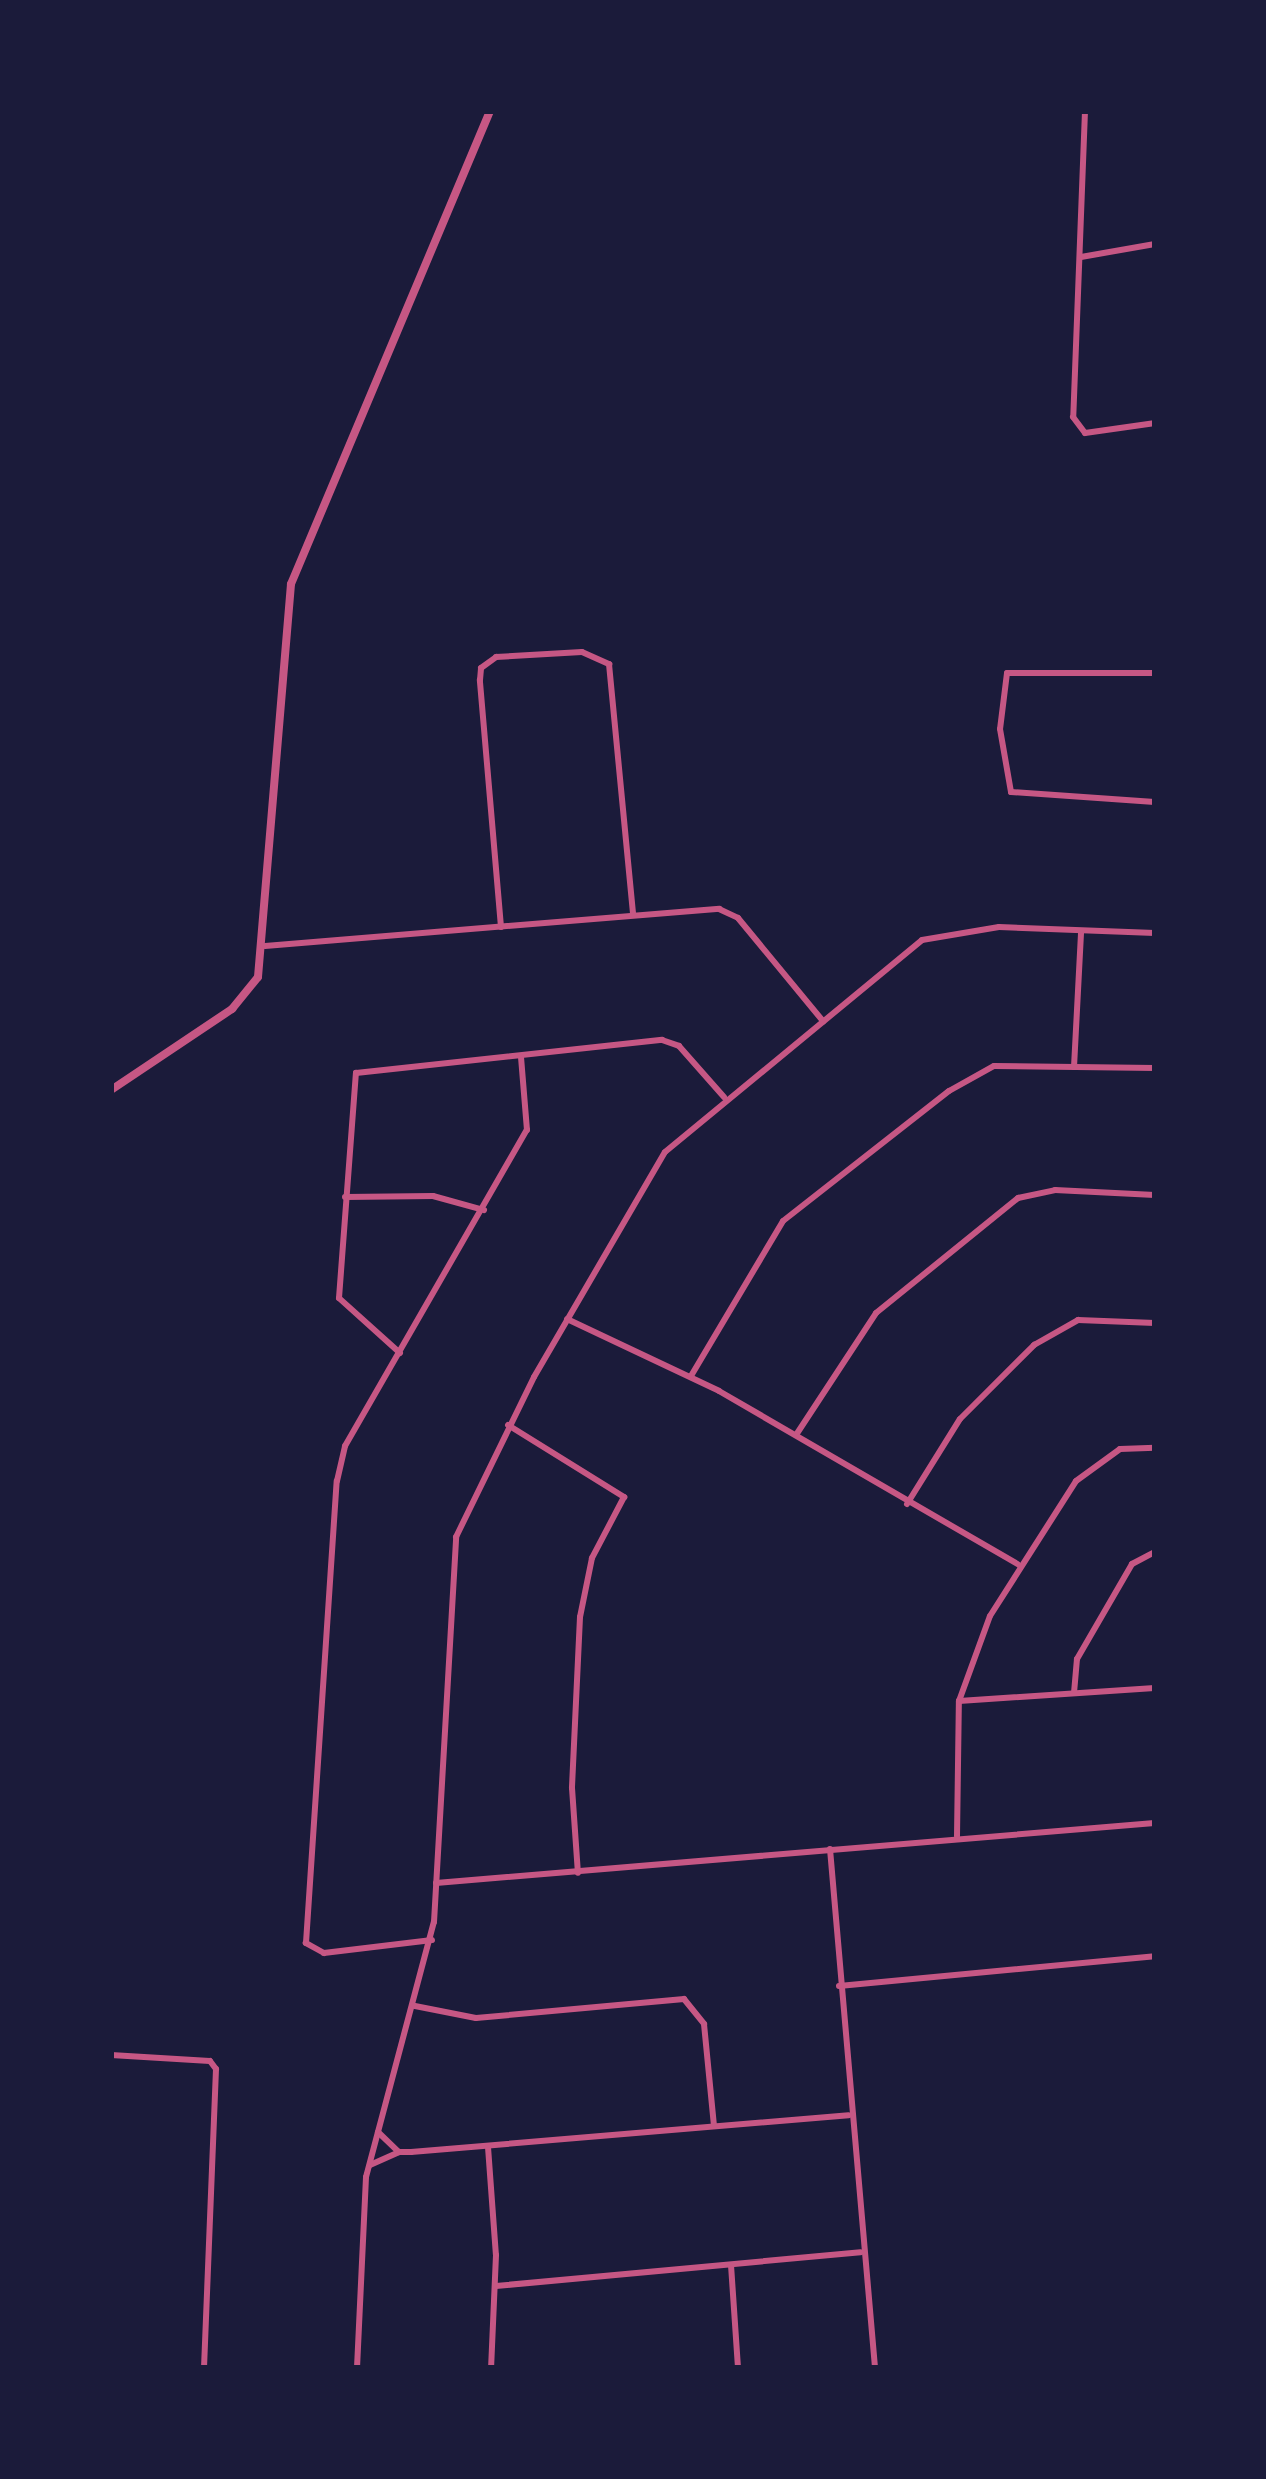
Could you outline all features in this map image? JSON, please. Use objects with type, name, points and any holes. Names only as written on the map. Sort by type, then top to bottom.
[{"type":"street","points":[[111,1090],[243,1000],[266,946],[291,584],[490,111]]},
{"type":"street","points":[[1085,111],[1073,417],[1085,433],[1155,423]]},
{"type":"street","points":[[1081,257],[1155,244]]},
{"type":"street","points":[[500,927],[480,680],[481,668],[496,656],[581,652],[609,664],[633,914]]},
{"type":"street","points":[[1155,673],[1007,673],[1000,728],[1010,792],[1155,802]]},
{"type":"street","points":[[266,946],[633,914],[728,911],[824,1021]]},
{"type":"street","points":[[1074,1067],[1081,931]]},
{"type":"street","points":[[357,2368],[369,2165],[432,1940],[452,1559],[462,1518],[567,1319],[653,1167],[724,1097],[939,932],[1155,933]]},
{"type":"street","points":[[400,1353],[341,1304],[356,1073],[668,1041],[724,1097]]},
{"type":"street","points":[[432,1940],[324,1953],[310,1949],[306,1934],[339,1468],[528,1123],[521,1057]]},
{"type":"street","points":[[691,1376],[790,1214],[986,1068],[1155,1067]]},
{"type":"street","points":[[796,1435],[876,1313],[1018,1198],[1055,1190],[1155,1195]]},
{"type":"street","points":[[345,1197],[433,1196],[484,1210]]},
{"type":"street","points":[[567,1319],[691,1376],[1018,1564]]},
{"type":"street","points":[[907,1504],[986,1385],[1047,1336],[1078,1321],[1155,1323]]},
{"type":"street","points":[[508,1426],[624,1497],[592,1558],[582,1605],[572,1788],[578,1873]]},
{"type":"street","points":[[957,1838],[959,1701],[1018,1564],[1092,1464],[1120,1449],[1155,1448]]},
{"type":"street","points":[[1074,1695],[1077,1659],[1132,1564],[1155,1552]]},
{"type":"street","points":[[959,1701],[1155,1688]]},
{"type":"street","points":[[436,1882],[1155,1823]]},
{"type":"street","points":[[830,1849],[848,2115],[874,2368]]},
{"type":"street","points":[[839,1986],[1155,1956]]},
{"type":"street","points":[[416,2006],[476,2018],[684,1999],[704,2024],[714,2126]]},
{"type":"street","points":[[111,2055],[210,2061],[216,2068],[204,2368]]},
{"type":"street","points":[[369,2165],[399,2152],[848,2115]]},
{"type":"street","points":[[378,2132],[399,2152]]},
{"type":"street","points":[[488,2147],[496,2286],[491,2368]]},
{"type":"street","points":[[496,2286],[860,2252]]},
{"type":"street","points":[[731,2266],[738,2368]]}]
